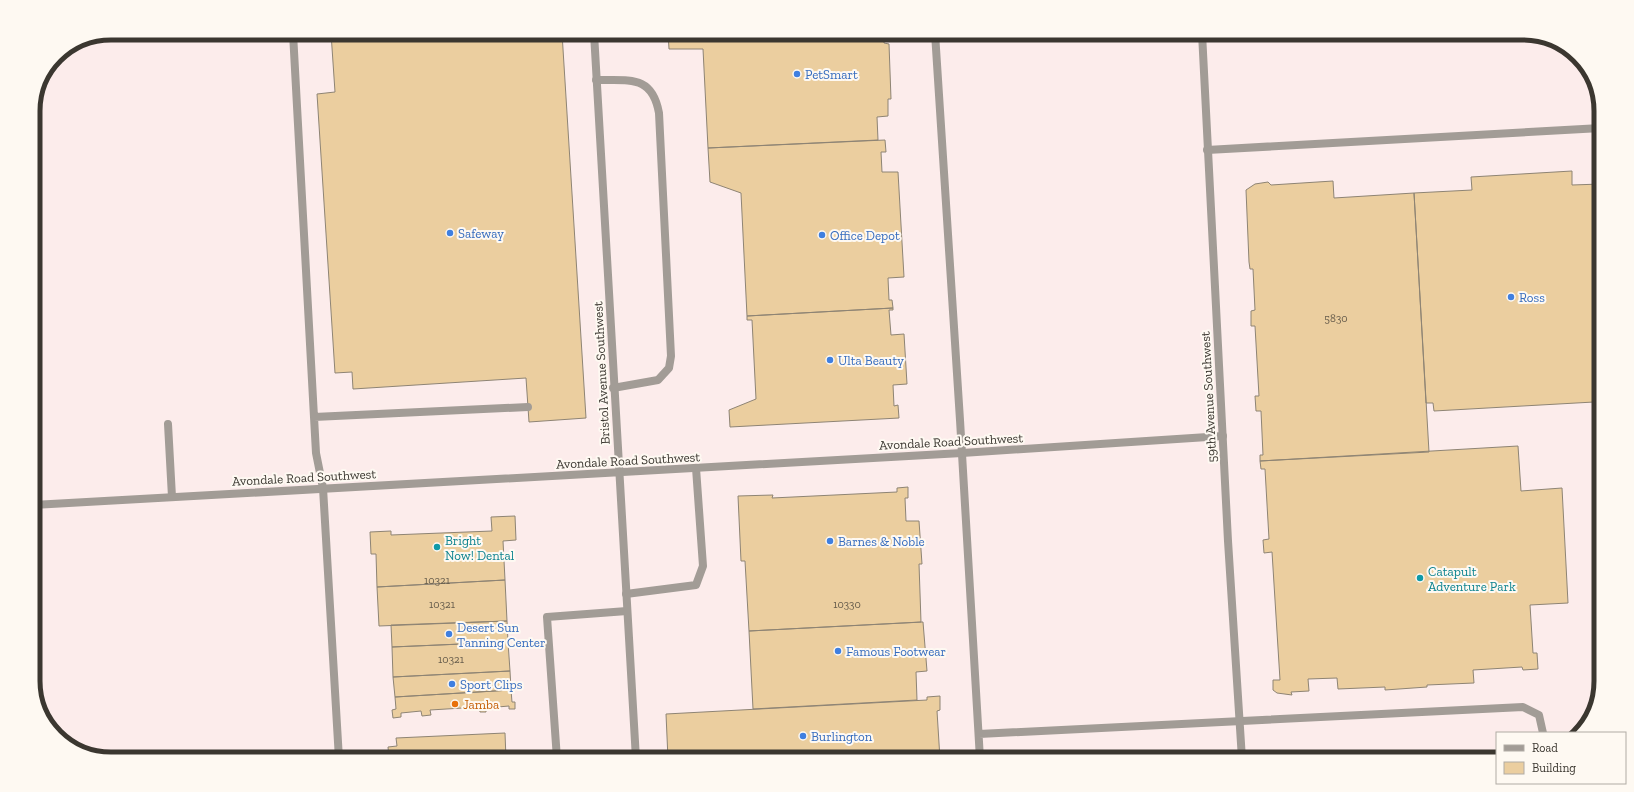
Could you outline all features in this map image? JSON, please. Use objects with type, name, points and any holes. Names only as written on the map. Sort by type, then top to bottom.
[{"type":"street","points":[[292,40],[316,453],[323,488],[339,752]]},
{"type":"street","name":"Bristol Avenue Southwest","points":[[594,40],[613,388],[636,752]]},
{"type":"street","points":[[935,40],[980,752]]},
{"type":"street","name":"59th Avenue Southwest","points":[[1202,40],[1228,541],[1242,752]]},
{"type":"street","points":[[596,80],[634,82],[643,84],[651,89],[657,100],[659,113],[671,356],[669,368],[658,380],[613,388]]},
{"type":"street","points":[[1208,150],[1594,128]]},
{"type":"street","points":[[314,417],[528,407]]},
{"type":"street","points":[[168,424],[172,497]]},
{"type":"street","name":"Avondale Road Southwest","points":[[40,506],[323,488],[962,453],[1223,436]]},
{"type":"street","points":[[626,594],[696,585],[703,566],[696,468]]},
{"type":"street","points":[[557,752],[548,617],[627,611]]},
{"type":"street","points":[[979,734],[1523,707],[1539,715],[1543,732]]},
{"type":"shaded area","points":[[1523,40],[1537,41],[1554,47],[1570,58],[1582,72],[1590,88],[1594,107],[1594,685],[1593,695],[1587,712],[1572,732],[1496,732],[1496,752],[111,752],[93,750],[80,745],[64,734],[52,720],[44,704],[40,685],[40,107],[45,84],[58,64],[72,52],[84,45],[97,41]]},
{"type":"building","name":"Safeway","points":[[331,40],[562,40],[586,418],[529,422],[526,378],[353,389],[352,372],[335,373],[317,94],[335,92]]},
{"type":"building","name":"PetSmart","points":[[668,40],[884,40],[884,43],[889,44],[891,99],[888,99],[888,116],[877,117],[878,140],[708,148],[703,49],[669,49]]},
{"type":"building","name":"Office Depot","points":[[885,140],[886,152],[881,152],[882,172],[898,172],[904,277],[888,278],[889,300],[892,300],[893,308],[747,316],[741,193],[710,182],[708,148]]},
{"type":"building","name":"Ross","points":[[1572,171],[1572,185],[1594,184],[1594,402],[1434,411],[1433,403],[1426,403],[1414,193],[1472,190],[1471,177]]},
{"type":"building","points":[[1333,181],[1334,198],[1414,193],[1429,452],[1260,461],[1260,455],[1263,455],[1261,411],[1256,411],[1255,396],[1259,396],[1255,326],[1251,326],[1251,311],[1255,310],[1253,269],[1250,269],[1249,262],[1246,190],[1255,184],[1268,182],[1271,185]]},
{"type":"building","name":"Ulta Beauty","points":[[893,308],[893,310],[889,310],[891,335],[904,334],[907,384],[893,385],[894,406],[898,405],[899,418],[730,427],[729,410],[756,399],[752,320],[747,320],[747,316]]},
{"type":"building","name":"Catapult Adventure Park","points":[[1518,446],[1521,491],[1562,488],[1568,603],[1530,605],[1533,653],[1537,653],[1538,669],[1523,670],[1522,667],[1473,670],[1474,683],[1427,685],[1427,687],[1385,690],[1385,687],[1338,689],[1337,678],[1308,679],[1309,691],[1291,692],[1292,695],[1277,693],[1273,690],[1273,680],[1280,680],[1272,552],[1264,553],[1263,540],[1269,539],[1265,469],[1261,469],[1260,461]]},
{"type":"building","name":"Barnes & Noble","points":[[908,487],[908,498],[905,498],[906,521],[919,521],[922,564],[919,564],[921,622],[749,631],[745,561],[741,561],[738,496],[773,495],[772,498],[897,492],[897,488]]},
{"type":"building","name":"Bright Now! Dental","points":[[515,516],[516,540],[503,541],[505,580],[377,587],[376,554],[371,554],[370,532],[391,531],[391,535],[492,531],[491,517]]},
{"type":"building","points":[[505,580],[507,621],[379,626],[377,587]]},
{"type":"building","name":"Desert Sun Tanning Center","points":[[507,621],[508,642],[392,647],[391,625]]},
{"type":"building","name":"Famous Footwear","points":[[923,622],[927,671],[916,672],[917,700],[753,709],[749,631]]},
{"type":"building","points":[[508,642],[510,671],[393,677],[392,647]]},
{"type":"building","name":"Sport Clips","points":[[510,671],[511,690],[395,697],[393,677]]},
{"type":"building","name":"Jamba","points":[[511,690],[512,702],[515,702],[515,709],[509,709],[509,706],[486,708],[486,712],[480,712],[479,707],[430,710],[431,715],[422,716],[421,711],[401,713],[401,717],[393,718],[392,710],[396,709],[395,697]]},
{"type":"building","name":"Burlington","points":[[940,696],[940,710],[937,711],[940,752],[668,752],[666,714],[927,700],[927,697]]},
{"type":"building","points":[[505,733],[506,752],[388,752],[388,747],[397,746],[396,738]]},
{"type":"place","name":"PetSmart","points":[[797,74]]},
{"type":"place","name":"Safeway","points":[[450,233]]},
{"type":"place","name":"Office Depot","points":[[822,235]]},
{"type":"place","name":"Ross","points":[[1511,297]]},
{"type":"place","name":"Ulta Beauty","points":[[830,360]]},
{"type":"place","name":"Barnes & Noble","points":[[830,541]]},
{"type":"place","name":"Bright Now! Dental","points":[[437,547]]},
{"type":"place","name":"Catapult Adventure Park","points":[[1420,578]]},
{"type":"place","name":"Desert Sun Tanning Center","points":[[449,634]]},
{"type":"place","name":"Famous Footwear","points":[[838,651]]},
{"type":"place","name":"Sport Clips","points":[[452,684]]},
{"type":"place","name":"Jamba","points":[[455,704]]},
{"type":"place","name":"Burlington","points":[[803,736]]}]
